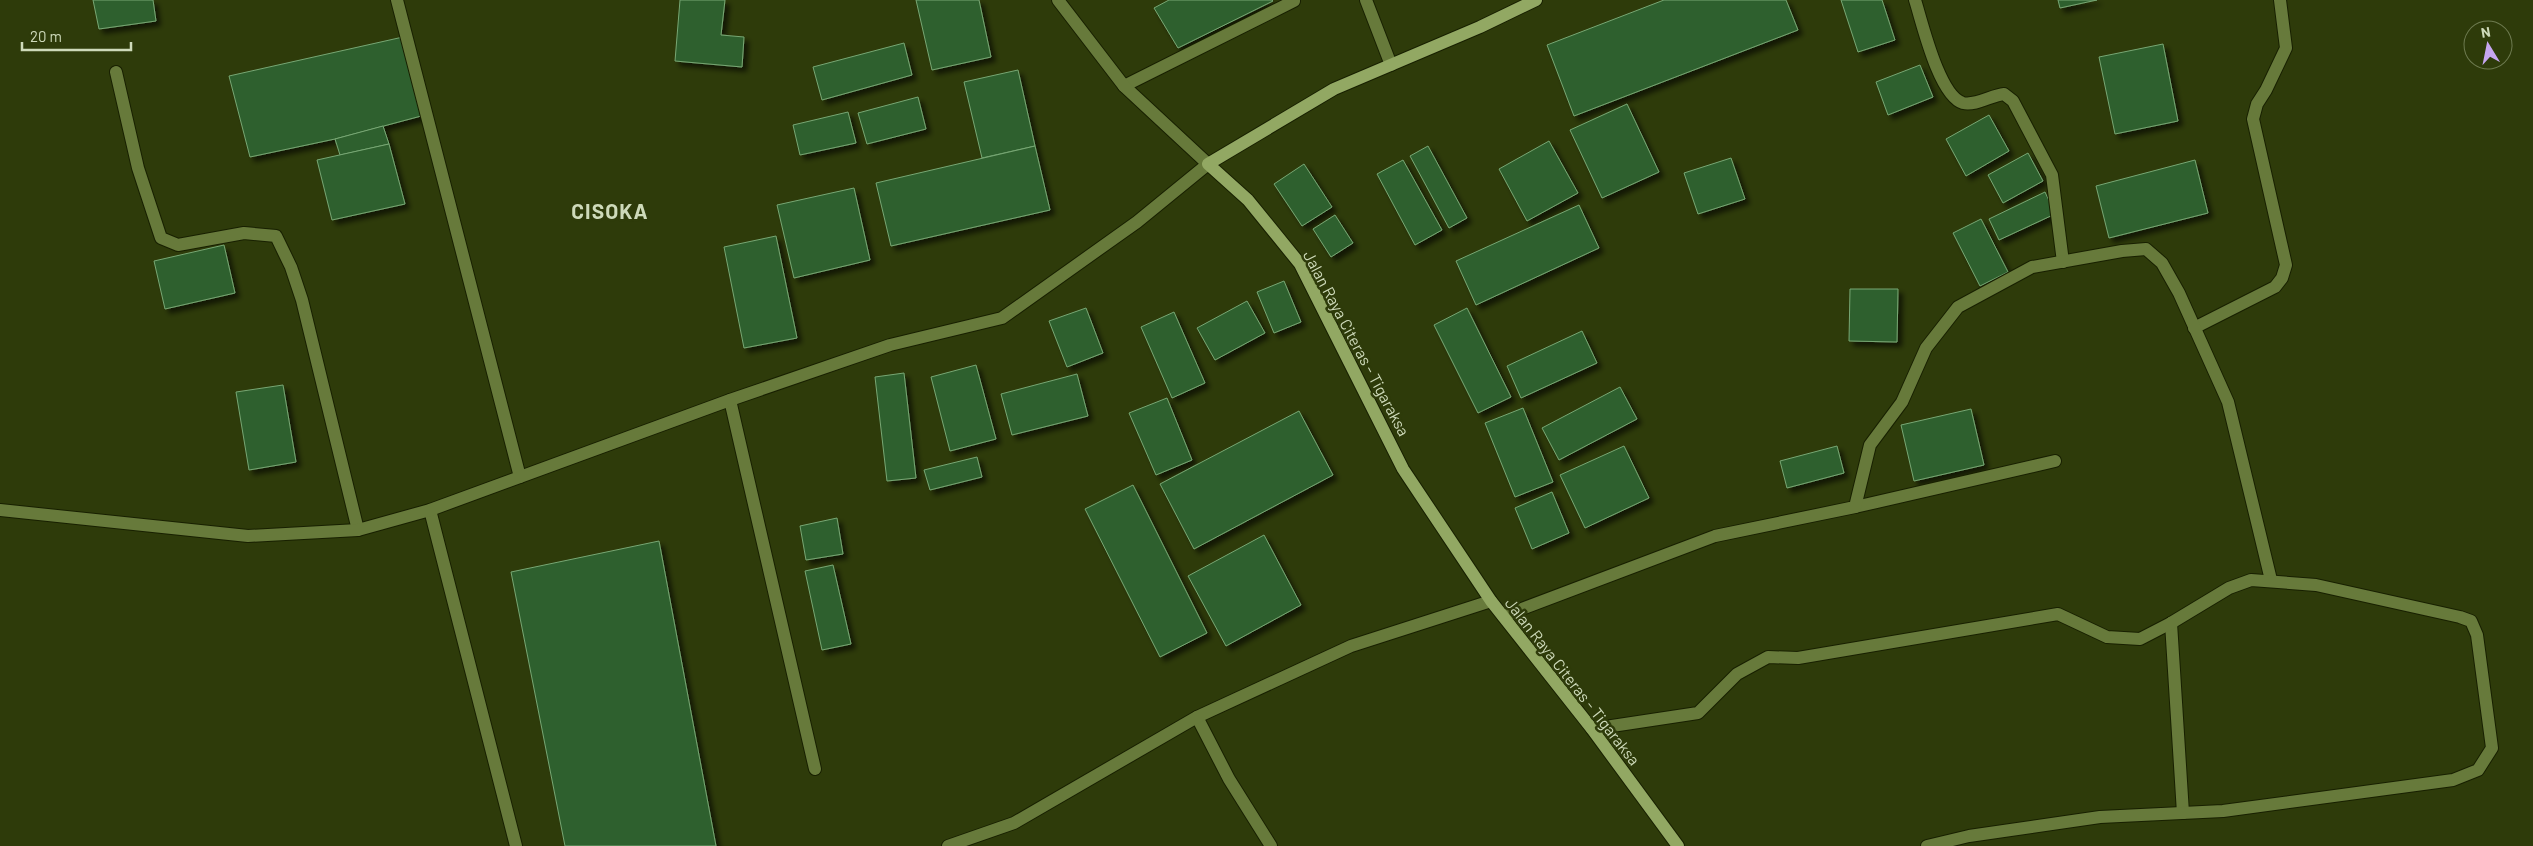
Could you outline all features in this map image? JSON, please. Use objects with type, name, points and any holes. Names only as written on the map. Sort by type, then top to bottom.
[{"type":"main road","points":[[1208,164],[1334,89],[1536,0]]},
{"type":"main road","name":"Jalan Raya Citeras - Tigaraksa","points":[[1208,164],[1248,200],[1300,264],[1403,469],[1491,601],[1592,729],[1678,846]]},
{"type":"street","points":[[398,0],[520,477]]},
{"type":"street","points":[[0,510],[248,536],[358,530],[430,510],[730,400],[890,345],[1002,318],[1137,222],[1208,164],[1124,86],[1058,0]]},
{"type":"street","points":[[1366,0],[1391,65]]},
{"type":"street","points":[[1915,0],[1935,65],[1952,95],[1963,103],[2004,94],[2013,101],[2052,175],[2063,262]]},
{"type":"street","points":[[2194,328],[2275,287],[2282,278],[2286,266],[2253,119],[2257,104],[2266,90],[2286,48],[2280,0]]},
{"type":"street","points":[[1124,86],[1294,1]]},
{"type":"street","points":[[116,72],[138,168],[160,238],[178,245],[244,232],[276,236],[291,267],[302,300],[358,530]]},
{"type":"street","points":[[1855,507],[1870,445],[1902,402],[1926,348],[1958,307],[2032,267],[2122,251],[2146,249],[2162,263],[2228,402],[2271,580]]},
{"type":"street","points":[[730,400],[815,769]]},
{"type":"street","points":[[1503,616],[1715,536],[1855,507],[2055,461]]},
{"type":"street","points":[[430,510],[516,846]]},
{"type":"street","points":[[1592,729],[1698,713],[1737,674],[1768,657],[1798,658],[2058,614],[2107,637],[2140,639],[2171,623],[2229,588],[2251,580],[2271,580],[2316,585],[2365,595],[2471,621],[2477,635],[2492,748],[2478,770],[2453,780],[2223,811],[2100,817],[1969,836],[1927,846]]},
{"type":"street","points":[[948,846],[1014,823],[1196,717],[1351,646],[1491,601]]},
{"type":"street","points":[[2171,623],[2183,813]]},
{"type":"street","points":[[1196,717],[1230,779],[1271,846]]},
{"type":"building","points":[[93,0],[153,0],[156,21],[99,29]]},
{"type":"building","points":[[680,0],[725,0],[721,35],[744,37],[742,67],[675,61]]},
{"type":"building","points":[[916,0],[979,0],[991,57],[932,70]]},
{"type":"building","points":[[1169,0],[1273,1],[1178,48],[1154,8]]},
{"type":"building","points":[[1664,0],[1786,0],[1798,30],[1574,116],[1547,45]]},
{"type":"building","points":[[1841,0],[1882,0],[1895,40],[1858,52]]},
{"type":"building","points":[[2058,0],[2097,0],[2060,8]]},
{"type":"building","points":[[403,37],[425,115],[335,139],[250,157],[229,76]]},
{"type":"building","points":[[904,43],[912,75],[822,100],[813,67]]},
{"type":"building","points":[[2163,44],[2178,121],[2115,134],[2099,57]]},
{"type":"building","points":[[1920,65],[1933,97],[1888,115],[1876,82]]},
{"type":"building","points":[[1018,70],[1035,146],[982,158],[964,82]]},
{"type":"building","points":[[918,97],[926,129],[867,144],[858,113]]},
{"type":"building","points":[[1627,104],[1659,172],[1602,198],[1570,130]]},
{"type":"building","points":[[848,112],[856,143],[800,155],[793,125]]},
{"type":"building","points":[[1989,115],[2009,151],[1966,176],[1946,139]]},
{"type":"building","points":[[383,126],[389,144],[340,155],[335,139]]},
{"type":"building","points":[[1549,141],[1578,193],[1527,221],[1499,169]]},
{"type":"building","points":[[389,144],[405,204],[332,220],[317,160]]},
{"type":"building","points":[[1035,146],[1050,210],[891,246],[876,183]]},
{"type":"building","points":[[1428,146],[1467,218],[1449,228],[1410,156]]},
{"type":"building","points":[[2028,153],[2043,181],[2003,203],[1988,175]]},
{"type":"building","points":[[1731,158],[1745,199],[1698,214],[1684,173]]},
{"type":"building","points":[[1403,160],[1442,230],[1415,245],[1377,174]]},
{"type":"building","points":[[2195,160],[2208,213],[2109,238],[2096,186]]},
{"type":"building","points":[[1304,164],[1332,207],[1302,226],[1274,184]]},
{"type":"building","points":[[854,188],[870,260],[794,278],[777,205]]},
{"type":"building","points":[[2045,192],[2055,214],[1999,240],[1989,219]]},
{"type":"building","points":[[1579,205],[1599,248],[1476,305],[1456,261]]},
{"type":"building","points":[[1335,215],[1353,243],[1331,257],[1313,229]]},
{"type":"building","points":[[1981,219],[2008,272],[1980,286],[1953,233]]},
{"type":"building","points":[[776,236],[797,338],[744,348],[724,247]]},
{"type":"building","points":[[224,245],[235,293],[165,309],[154,261]]},
{"type":"building","points":[[1284,281],[1301,322],[1274,333],[1257,292]]},
{"type":"building","points":[[1850,289],[1898,289],[1897,342],[1849,341]]},
{"type":"building","points":[[1247,301],[1265,333],[1215,360],[1197,328]]},
{"type":"building","points":[[1086,308],[1103,353],[1067,367],[1049,321]]},
{"type":"building","points":[[1467,308],[1511,397],[1478,413],[1434,325]]},
{"type":"building","points":[[1174,312],[1205,383],[1172,398],[1141,327]]},
{"type":"building","points":[[1582,331],[1597,363],[1521,398],[1507,366]]},
{"type":"building","points":[[976,365],[996,439],[950,451],[931,377]]},
{"type":"building","points":[[904,373],[916,478],[887,481],[875,377]]},
{"type":"building","points":[[1077,374],[1088,416],[1012,435],[1001,394]]},
{"type":"building","points":[[283,385],[296,462],[249,470],[236,392]]},
{"type":"building","points":[[1620,387],[1637,419],[1559,460],[1542,428]]},
{"type":"building","points":[[1167,398],[1192,460],[1156,475],[1129,413]]},
{"type":"building","points":[[1523,408],[1553,482],[1515,497],[1485,423]]},
{"type":"building","points":[[1971,409],[1984,465],[1914,481],[1901,425]]},
{"type":"building","points":[[1299,411],[1333,475],[1194,549],[1160,484]]},
{"type":"building","points":[[1624,446],[1649,498],[1585,528],[1560,475]]},
{"type":"building","points":[[1837,446],[1844,473],[1787,488],[1780,461]]},
{"type":"building","points":[[977,457],[982,477],[930,490],[924,470]]},
{"type":"building","points":[[1133,485],[1207,633],[1160,657],[1085,509]]},
{"type":"building","points":[[1552,492],[1569,533],[1532,549],[1515,508]]},
{"type":"building","points":[[837,518],[843,554],[806,560],[800,526]]},
{"type":"building","points":[[1264,535],[1301,605],[1226,646],[1188,576]]},
{"type":"building","points":[[659,541],[716,846],[565,846],[511,572]]},
{"type":"building","points":[[833,565],[851,644],[822,650],[805,571]]},
{"type":"district","name":"CISOKA","points":[[610,210]]}]
